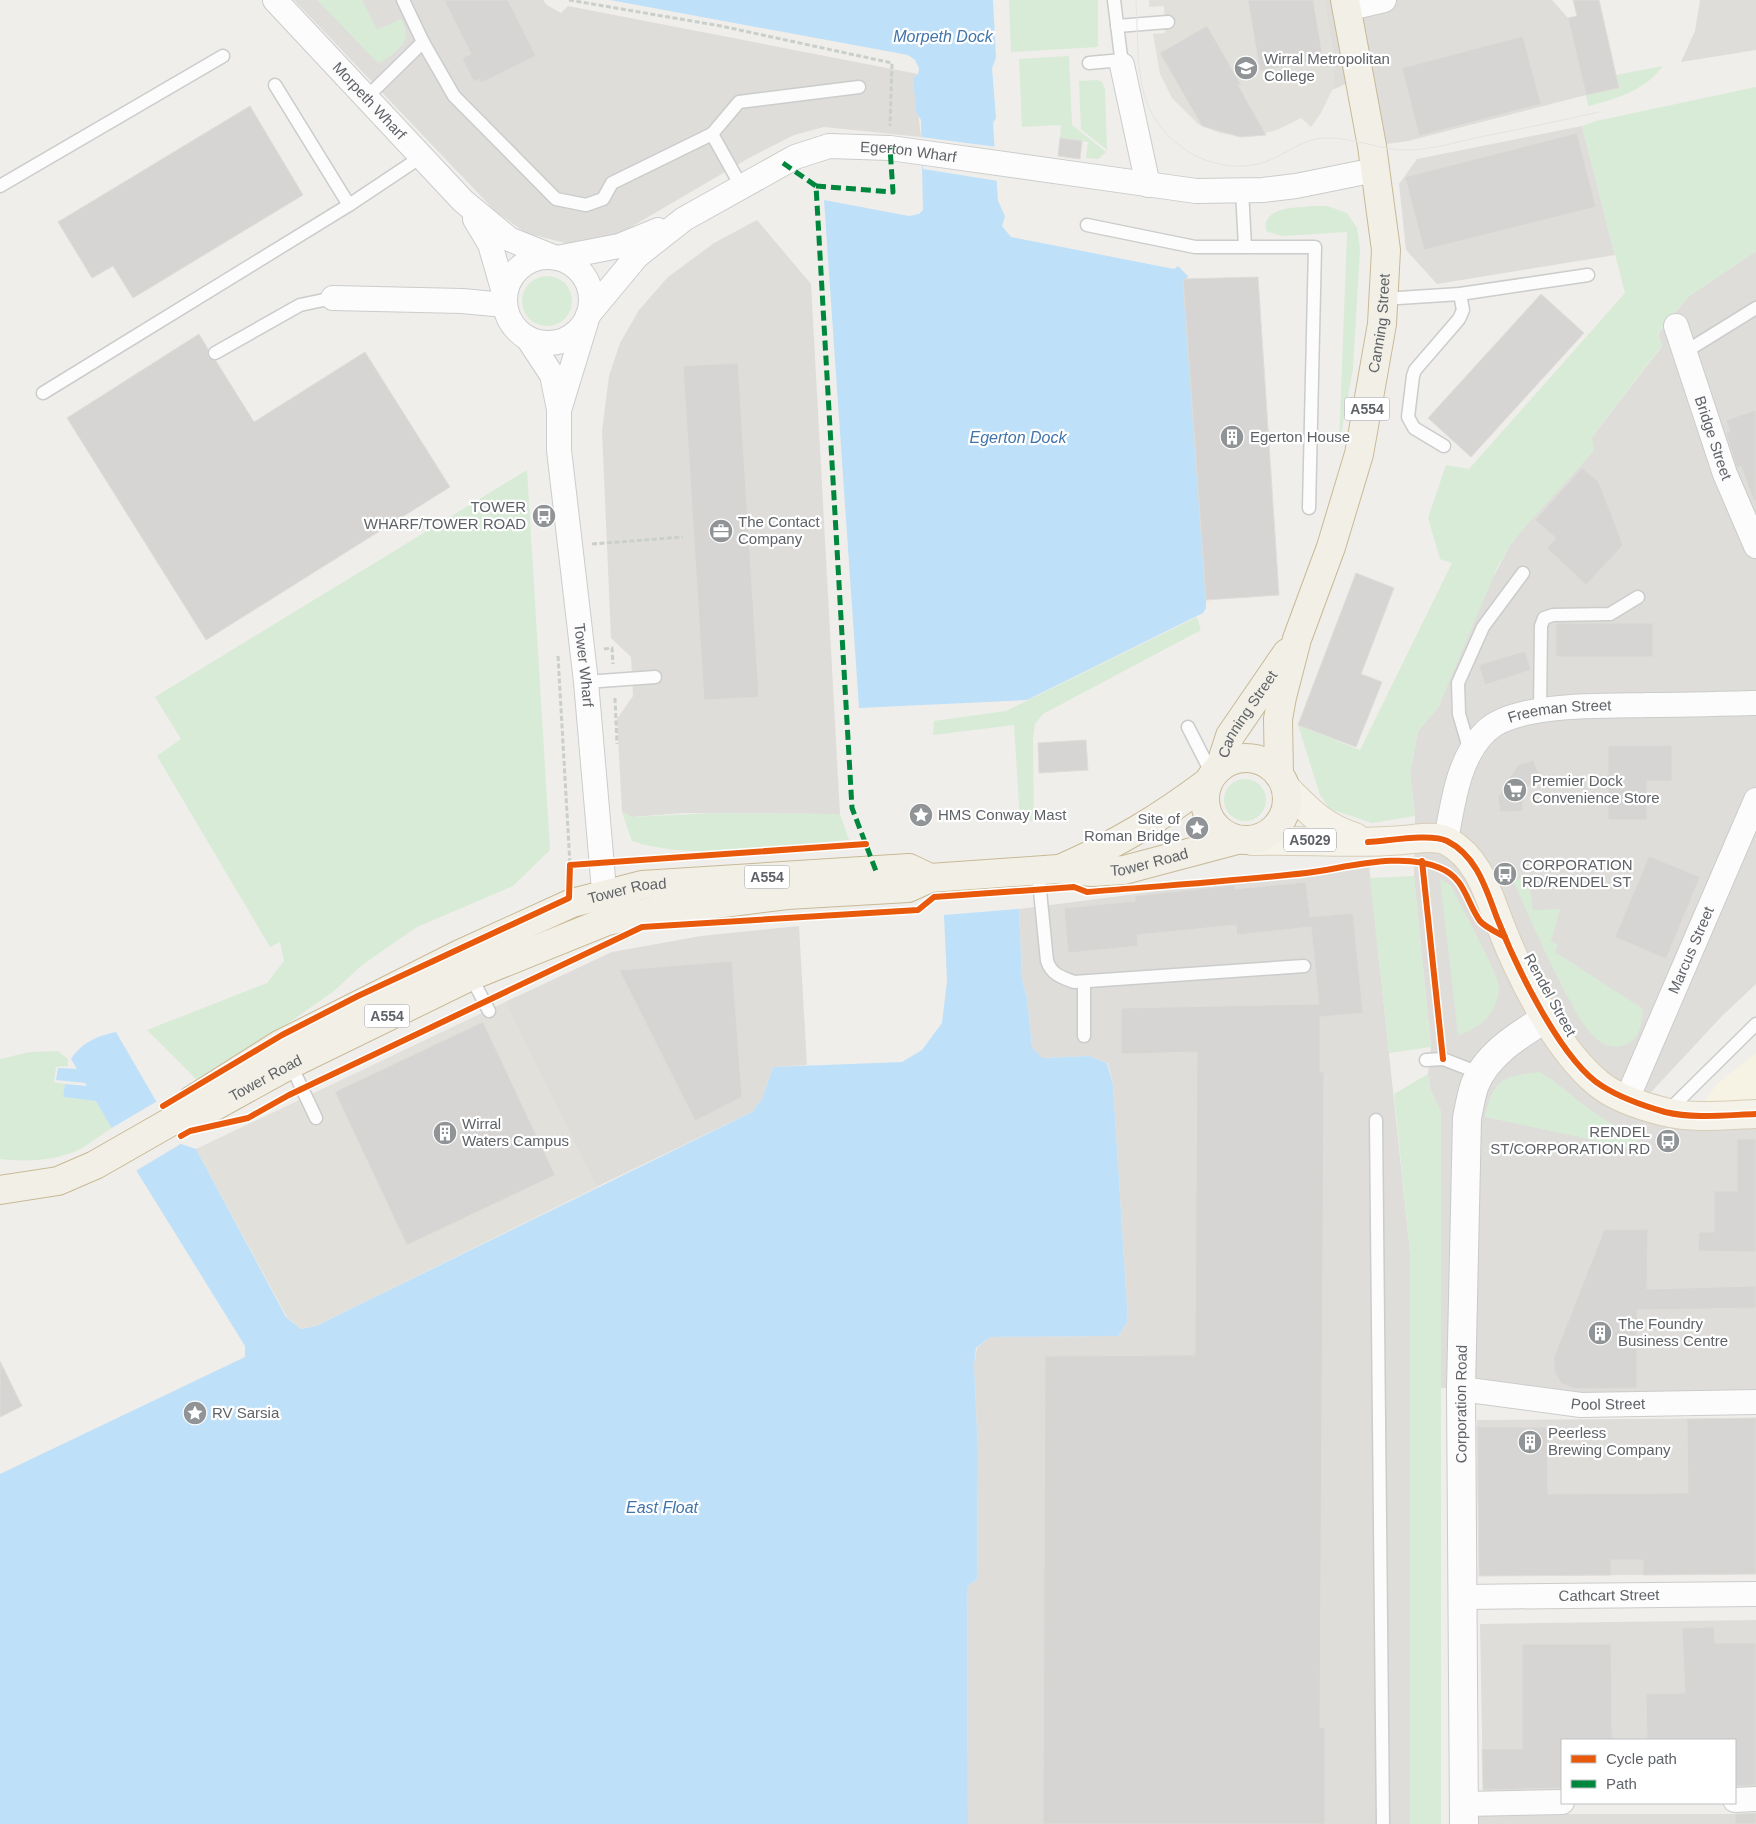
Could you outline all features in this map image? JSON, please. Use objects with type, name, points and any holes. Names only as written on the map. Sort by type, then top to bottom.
[{"type":"highway","name":"Canning Street","points":[[1283,781],[1278,719],[1297,639],[1331,547],[1359,454],[1382,324],[1386,250],[1375,170],[1346,4]]},
{"type":"highway","name":"Canning Street","points":[[1213,774],[1230,736],[1297,639]]},
{"type":"highway","name":"A554","points":[[1247,758],[1266,763],[1283,781],[1287,805],[1281,822],[1265,836],[1244,840],[1218,830],[1210,819],[1204,804],[1213,774],[1231,760],[1247,758]]},
{"type":"highway","name":"Tower Road","points":[[1048,870],[1110,847],[1166,813],[1213,774]]},
{"type":"highway","name":"Tower Road","points":[[465,965],[607,921],[645,913],[787,895],[908,888],[930,878],[1048,870],[1092,872],[1124,870],[1244,840]]},
{"type":"highway","name":"Tower Road","points":[[2,1188],[58,1181],[78,1174],[172,1121],[192,1100],[465,965],[572,903],[642,885],[909,868],[930,878]]},
{"type":"main road","name":"A5029","points":[[1283,781],[1314,817],[1327,826],[1368,842]]},
{"type":"main road","name":"A5029","points":[[1244,840],[1290,839],[1328,842],[1368,842],[1427,838],[1446,840]]},
{"type":"main road","name":"Rendel Street","points":[[1446,840],[1464,853],[1479,872],[1505,937],[1546,1018],[1571,1058],[1601,1086],[1627,1099],[1666,1112],[1694,1115],[1756,1114]]},
{"type":"main road","name":"Corporation Road","points":[[1464,1814],[1461,1390],[1467,1118],[1474,1086],[1490,1061],[1510,1041],[1546,1018]]},
{"type":"street","name":"Morpeth Wharf","points":[[275,0],[463,201],[509,239],[554,257]]},
{"type":"street","points":[[1346,4],[1384,0]]},
{"type":"street","points":[[1122,63],[1148,185]]},
{"type":"street","name":"Egerton Wharf","points":[[554,257],[619,246],[684,219],[795,157],[829,146],[890,148],[1077,176],[1196,191],[1296,186],[1375,170]]},
{"type":"street","name":"Morpeth Wharf","points":[[463,201],[490,244],[505,301]]},
{"type":"street","name":"Egerton Wharf","points":[[587,318],[638,256],[684,219]]},
{"type":"street","points":[[554,257],[572,263],[583,274],[590,289],[592,301],[587,318],[578,332],[565,340],[545,344],[529,340],[515,328],[510,320],[505,301],[508,283],[520,267],[528,262],[554,257]]},
{"type":"street","points":[[333,298],[505,301]]},
{"type":"street","name":"Tower Wharf","points":[[559,409],[587,318]]},
{"type":"street","name":"Bridge Street","points":[[1676,326],[1725,474],[1756,546]]},
{"type":"street","name":"Tower Wharf","points":[[529,340],[552,375],[559,409],[559,450],[568,545],[586,682],[600,863],[607,921]]},
{"type":"street","name":"Freeman Street","points":[[1446,840],[1455,795],[1470,751],[1487,730],[1513,717],[1560,708],[1756,703]]},
{"type":"street","name":"Marcus Street","points":[[1627,1099],[1756,800]]},
{"type":"street","name":"Pool Street","points":[[1461,1390],[1580,1405],[1756,1402]]},
{"type":"street","name":"Cathcart Street","points":[[1463,1597],[1756,1594]]},
{"type":"street","points":[[1736,1800],[1756,1800]]},
{"type":"street","points":[[1464,1814],[1561,1802]]},
{"type":"lane","points":[[403,0],[423,42],[454,96],[556,199],[586,205],[603,199],[612,184],[712,134],[739,102],[859,87]]},
{"type":"lane","points":[[1089,63],[1122,63],[1114,0]]},
{"type":"lane","points":[[1117,26],[1168,22]]},
{"type":"lane","points":[[366,98],[423,42]]},
{"type":"lane","points":[[0,186],[224,56]]},
{"type":"lane","points":[[275,85],[350,206]]},
{"type":"lane","points":[[712,134],[741,186]]},
{"type":"lane","points":[[44,393],[350,206],[421,157]]},
{"type":"lane","points":[[1242,190],[1245,247]]},
{"type":"lane","points":[[1087,225],[1195,247],[1315,247],[1309,508]]},
{"type":"lane","points":[[1384,299],[1460,294],[1588,275]]},
{"type":"lane","points":[[1444,446],[1414,428],[1408,417],[1415,370],[1459,319],[1463,310],[1460,294]]},
{"type":"lane","points":[[215,353],[300,304],[333,298]]},
{"type":"lane","points":[[1685,352],[1756,308]]},
{"type":"lane","points":[[1470,751],[1459,714],[1458,683],[1483,627],[1523,573]]},
{"type":"lane","points":[[1540,712],[1541,626],[1544,618],[1553,615],[1610,614],[1638,596]]},
{"type":"lane","points":[[586,682],[655,677]]},
{"type":"lane","points":[[1188,727],[1213,774]]},
{"type":"lane","points":[[1048,870],[1047,961],[1050,969],[1058,976],[1074,982],[1084,982],[1304,966]]},
{"type":"lane","points":[[465,965],[489,1010]]},
{"type":"lane","points":[[1084,982],[1084,1036]]},
{"type":"lane","points":[[1666,1112],[1756,1024]]},
{"type":"lane","points":[[285,1055],[316,1118]]},
{"type":"lane","points":[[1426,1060],[1444,1059],[1482,1074]]},
{"type":"lane","points":[[1376,1120],[1383,1824]]},
{"type":"path","points":[[569,0],[720,26],[892,63],[890,148]]},
{"type":"path","points":[[568,545],[683,537]]},
{"type":"path","points":[[570,873],[557,656],[582,652]]},
{"type":"path","points":[[570,864],[600,863]]},
{"type":"shaded area","points":[[294,0],[543,0],[547,5],[561,13],[568,6],[918,74],[914,78],[921,137],[824,127],[794,135],[749,158],[607,241],[569,244],[526,233],[495,211]]},
{"type":"shaded area","name":"Wirral Metropolitan College","points":[[1149,0],[1324,0],[1334,56],[1334,75],[1332,90],[1321,113],[1311,127],[1301,118],[1277,130],[1248,137],[1220,133],[1198,124],[1172,98],[1160,74],[1153,34],[1165,33],[1164,6],[1149,7]]},
{"type":"shaded area","points":[[1324,0],[1552,0],[1568,18],[1586,95],[1408,141],[1372,146],[1359,78],[1332,90],[1334,75],[1333,52]]},
{"type":"shaded area","points":[[1700,0],[1756,0],[1756,50],[1681,62],[1695,31]]},
{"type":"shaded area","points":[[1582,126],[1615,255],[1437,284],[1406,250],[1399,184],[1417,159]]},
{"type":"shaded area","points":[[757,220],[811,284],[840,814],[683,813],[632,817],[622,812],[617,719],[633,696],[631,657],[611,638],[602,431],[609,376],[620,343],[639,310],[668,277],[714,243]]},
{"type":"shaded area","points":[[1756,251],[1756,984],[1723,1015],[1641,1103],[1756,1114],[1756,1403],[1441,1388],[1441,1112],[1430,1089],[1428,1074],[1431,1047],[1414,876],[1415,816],[1410,773],[1418,731],[1439,706],[1471,620],[1510,545],[1592,443],[1592,437],[1662,346],[1658,334],[1689,296]]},
{"type":"shaded area","points":[[1369,864],[1410,1252],[1410,1824],[968,1824],[967,1587],[977,1579],[978,1451],[974,1365],[977,1348],[990,1337],[1118,1336],[1128,1321],[1113,1085],[1108,1063],[1089,1056],[1041,1058],[1032,1047],[1027,998],[1022,979],[1019,909]]},
{"type":"shaded area","points":[[799,926],[807,1065],[773,1067],[762,1099],[752,1112],[596,1187],[505,1002],[612,952],[701,936]]},
{"type":"shaded area","points":[[505,1002],[597,1187],[316,1326],[301,1329],[287,1317],[196,1149]]},
{"type":"shaded area","points":[[1756,1053],[1756,1114],[1694,1115],[1717,1084]]},
{"type":"shaded area","points":[[1756,1418],[1756,1574],[1479,1576],[1477,1420]]},
{"type":"shaded area","points":[[1756,1620],[1756,1787],[1736,1787],[1736,1739],[1561,1739],[1561,1790],[1483,1791],[1480,1624]]},
{"type":"shaded area","points":[[1477,1814],[1756,1814],[1756,1824],[1477,1824]]},
{"type":"green space","points":[[317,0],[362,0],[377,30],[401,19],[406,31],[405,39],[394,53],[378,63]]},
{"type":"green space","points":[[1009,0],[1098,0],[1098,47],[1011,52]]},
{"type":"green space","points":[[1069,56],[1072,125],[1106,152],[1098,159],[1086,158],[1088,142],[1060,138],[1061,125],[1022,127],[1019,59]]},
{"type":"green space","points":[[1663,66],[1648,81],[1630,92],[1588,106],[1586,95],[1619,88],[1616,75]]},
{"type":"green space","points":[[1097,80],[1102,82],[1105,89],[1107,150],[1081,129],[1079,81]]},
{"type":"green space","points":[[1756,87],[1756,251],[1689,296],[1658,333],[1662,345],[1592,437],[1594,451],[1510,545],[1497,568],[1439,706],[1418,731],[1410,773],[1415,816],[1372,823],[1330,809],[1320,795],[1298,725],[1360,750],[1452,563],[1440,559],[1428,518],[1446,465],[1469,469],[1625,293],[1582,126],[1596,121]]},
{"type":"green space","points":[[1327,206],[1347,213],[1357,228],[1360,249],[1353,369],[1339,445],[1347,232],[1282,236],[1266,231],[1266,223],[1269,217],[1275,213],[1289,208]]},
{"type":"green space","points":[[547,276],[556,278],[567,287],[572,301],[570,310],[561,321],[547,326],[538,324],[527,315],[522,301],[524,292],[533,281]]},
{"type":"green space","points":[[527,470],[550,850],[513,886],[417,927],[362,965],[334,991],[287,1024],[196,1079],[147,1030],[267,983],[284,961],[280,942],[270,947],[157,756],[181,739],[155,697]]},
{"type":"green space","points":[[1197,617],[1201,630],[1043,714],[1035,724],[1033,738],[1034,821],[1020,821],[1014,725],[933,735],[934,721],[1006,711]]},
{"type":"green space","points":[[1249,779],[1257,782],[1263,788],[1266,800],[1263,812],[1257,818],[1241,821],[1233,818],[1227,812],[1224,796],[1227,788],[1233,782]]},
{"type":"green space","points":[[622,812],[632,817],[715,813],[840,814],[849,840],[739,850],[683,850],[657,847],[632,841]]},
{"type":"green space","points":[[1414,876],[1431,1047],[1389,1053],[1370,878]]},
{"type":"green space","points":[[1528,877],[1533,910],[1560,909],[1551,941],[1558,945],[1555,952],[1643,1009],[1639,1031],[1633,1040],[1622,1046],[1608,1046],[1592,1035],[1585,1027],[1551,964],[1513,880]]},
{"type":"green space","points":[[1440,879],[1451,885],[1486,953],[1499,986],[1496,1003],[1487,1018],[1474,1028],[1458,1035]]},
{"type":"green space","points":[[58,1051],[68,1059],[68,1066],[56,1067],[54,1082],[65,1084],[63,1097],[96,1101],[112,1128],[82,1148],[63,1156],[42,1160],[0,1159],[0,1059],[30,1052]]},
{"type":"green space","points":[[1540,1072],[1599,1116],[1625,1130],[1639,1134],[1635,1149],[1485,1117],[1492,1094],[1502,1081],[1517,1075]]},
{"type":"green space","points":[[1428,1074],[1430,1089],[1441,1112],[1441,1824],[1410,1824],[1410,1252],[1394,1094]]},
{"type":"water","name":"Egerton Dock","points":[[610,0],[993,0],[996,58],[992,68],[996,118],[993,123],[998,201],[1005,216],[1002,226],[1011,237],[1174,269],[1178,266],[1188,276],[1186,280],[1206,595],[1206,608],[1203,613],[1027,700],[859,708],[824,200],[909,216],[919,214],[923,210],[921,120],[916,112],[913,78],[918,74],[919,68],[915,60],[908,55]]},
{"type":"water","name":"East Float","points":[[1019,909],[1022,979],[1027,998],[1032,1047],[1042,1058],[1089,1056],[1107,1063],[1113,1085],[1128,1321],[1118,1336],[990,1337],[976,1348],[974,1365],[978,1451],[977,1579],[967,1587],[968,1824],[0,1824],[0,1474],[245,1357],[245,1346],[136,1170],[96,1101],[63,1097],[65,1084],[87,1086],[85,1083],[56,1080],[58,1068],[77,1069],[71,1059],[80,1048],[97,1038],[116,1032],[181,1144],[196,1149],[286,1317],[301,1329],[316,1326],[752,1112],[762,1099],[773,1067],[902,1062],[922,1050],[942,1023],[947,981],[944,915]]},
{"type":"pier","points":[[921,137],[997,147],[998,181],[923,169]]},
{"type":"pier","points":[[159,1100],[184,1142],[134,1172],[110,1129]]},
{"type":"building","points":[[444,0],[508,0],[536,56],[481,83],[479,79],[474,82],[462,58],[471,54]]},
{"type":"building","points":[[1248,0],[1313,0],[1323,59],[1260,71]]},
{"type":"building","points":[[1573,0],[1599,0],[1619,88],[1586,95],[1568,18],[1577,16]]},
{"type":"building","points":[[1207,26],[1241,85],[1238,85],[1266,135],[1240,137],[1202,126],[1160,53]]},
{"type":"building","points":[[1523,36],[1541,104],[1419,136],[1402,68]]},
{"type":"building","points":[[250,106],[303,195],[133,298],[113,266],[92,278],[58,222]]},
{"type":"building","points":[[1577,133],[1596,207],[1424,250],[1405,177]]},
{"type":"building","points":[[1060,138],[1082,141],[1080,159],[1058,156]]},
{"type":"building","name":"Egerton House","points":[[1258,277],[1279,595],[1206,600],[1183,279]]},
{"type":"building","points":[[1541,294],[1584,333],[1471,457],[1428,418]]},
{"type":"building","points":[[199,334],[208,349],[208,357],[216,361],[254,422],[365,352],[450,487],[206,640],[67,418]]},
{"type":"building","name":"The Contact Company","points":[[738,363],[759,697],[704,700],[683,366]]},
{"type":"building","points":[[1756,410],[1756,501],[1754,501],[1741,466],[1737,468],[1726,433],[1730,431],[1726,420]]},
{"type":"building","points":[[1582,468],[1599,482],[1623,545],[1586,585],[1547,548],[1556,538],[1535,520]]},
{"type":"building","points":[[1356,573],[1394,588],[1361,674],[1382,682],[1356,747],[1298,725]]},
{"type":"building","points":[[1556,623],[1653,623],[1653,657],[1556,657]]},
{"type":"building","points":[[1525,651],[1531,670],[1485,685],[1479,665]]},
{"type":"building","points":[[1086,740],[1088,770],[1039,773],[1038,743]]},
{"type":"building","points":[[1672,745],[1672,781],[1647,781],[1647,820],[1608,820],[1608,746]]},
{"type":"building","name":"Premier Dock Convenience Store","points":[[1533,760],[1542,780],[1530,784],[1522,797],[1523,811],[1500,812],[1498,797],[1518,765]]},
{"type":"building","points":[[1649,856],[1700,877],[1666,959],[1615,937]]},
{"type":"building","points":[[1306,882],[1310,917],[1353,913],[1363,1013],[1320,1017],[1320,1072],[1324,1072],[1320,1727],[1325,1728],[1325,1824],[1043,1824],[1045,1356],[1195,1355],[1197,1052],[1121,1054],[1121,1008],[1319,1004],[1311,927],[1237,935],[1236,925],[1137,935],[1138,946],[1068,953],[1064,908],[1135,901],[1135,896],[1235,885],[1235,889]]},
{"type":"building","points":[[732,961],[742,1097],[695,1121],[619,970]]},
{"type":"building","name":"Wirral Waters Campus","points":[[483,1022],[555,1175],[407,1245],[335,1092]]},
{"type":"building","points":[[1737,1139],[1756,1139],[1756,1252],[1698,1251],[1699,1232],[1714,1232],[1714,1191],[1737,1191]]},
{"type":"building","name":"The Foundry Business Centre","points":[[1648,1229],[1647,1289],[1756,1286],[1756,1308],[1637,1310],[1637,1388],[1574,1389],[1561,1383],[1554,1371],[1554,1357],[1604,1230]]},
{"type":"building","points":[[0,1361],[22,1406],[0,1417]]},
{"type":"building","points":[[1756,1418],[1756,1574],[1643,1575],[1643,1560],[1611,1560],[1611,1575],[1479,1576],[1477,1427],[1547,1427],[1548,1494],[1688,1493],[1687,1419]]},
{"type":"building","points":[[1714,1627],[1715,1643],[1756,1643],[1756,1785],[1736,1786],[1736,1739],[1647,1739],[1646,1694],[1685,1693],[1682,1628]]},
{"type":"building","points":[[1522,1644],[1611,1644],[1612,1739],[1561,1739],[1561,1788],[1483,1790],[1482,1749],[1522,1749]]},
{"type":"building","points":[[1756,1813],[1756,1824],[1735,1824],[1735,1814]]},
{"type":"tram line","points":[[1136,0],[1141,83],[1151,112],[1174,141],[1189,152],[1206,160],[1224,165],[1243,166],[1262,163],[1319,138],[1349,140],[1389,149],[1410,150],[1445,145],[1599,112]]},
{"type":"marked path","points":[[816,186],[893,192],[890,148]]},
{"type":"marked path","points":[[783,163],[816,186],[852,808],[876,871]]},
{"type":"cycle path","points":[[1368,842],[1420,838],[1440,839],[1457,847],[1466,855],[1479,874],[1515,960],[1541,1010],[1571,1056],[1586,1073],[1602,1086],[1633,1101],[1665,1112],[1710,1116],[1756,1114]]},
{"type":"cycle path","points":[[163,1106],[282,1035],[358,996],[569,898],[570,865],[866,844]]},
{"type":"cycle path","points":[[181,1136],[190,1131],[248,1118],[289,1095],[642,927],[918,910],[934,897],[1074,887],[1087,892],[1279,876],[1374,862],[1409,861],[1425,863],[1448,872],[1460,884],[1480,921],[1488,928],[1505,937]]},
{"type":"cycle path","points":[[1422,861],[1443,1059]]},
{"type":"place","name":"Wirral Metropolitan College","points":[[1246,68]]},
{"type":"place","name":"Egerton House","points":[[1232,437]]},
{"type":"place","name":"TOWER WHARF/TOWER ROAD","points":[[544,516]]},
{"type":"place","name":"The Contact Company","points":[[721,531]]},
{"type":"place","name":"Premier Dock Convenience Store","points":[[1515,790]]},
{"type":"place","name":"HMS Conway Mast","points":[[921,815]]},
{"type":"place","name":"Site of Roman Bridge","points":[[1197,828]]},
{"type":"place","name":"CORPORATION RD/RENDEL ST","points":[[1505,874]]},
{"type":"place","name":"Wirral Waters Campus","points":[[445,1133]]},
{"type":"place","name":"RENDEL ST/CORPORATION RD","points":[[1668,1141]]},
{"type":"place","name":"The Foundry Business Centre","points":[[1600,1333]]},
{"type":"place","name":"RV Sarsia","points":[[195,1413]]},
{"type":"place","name":"Peerless Brewing Company","points":[[1530,1442]]},
{"type":"water label","name":"Morpeth Dock","points":[[943,36]]}]
